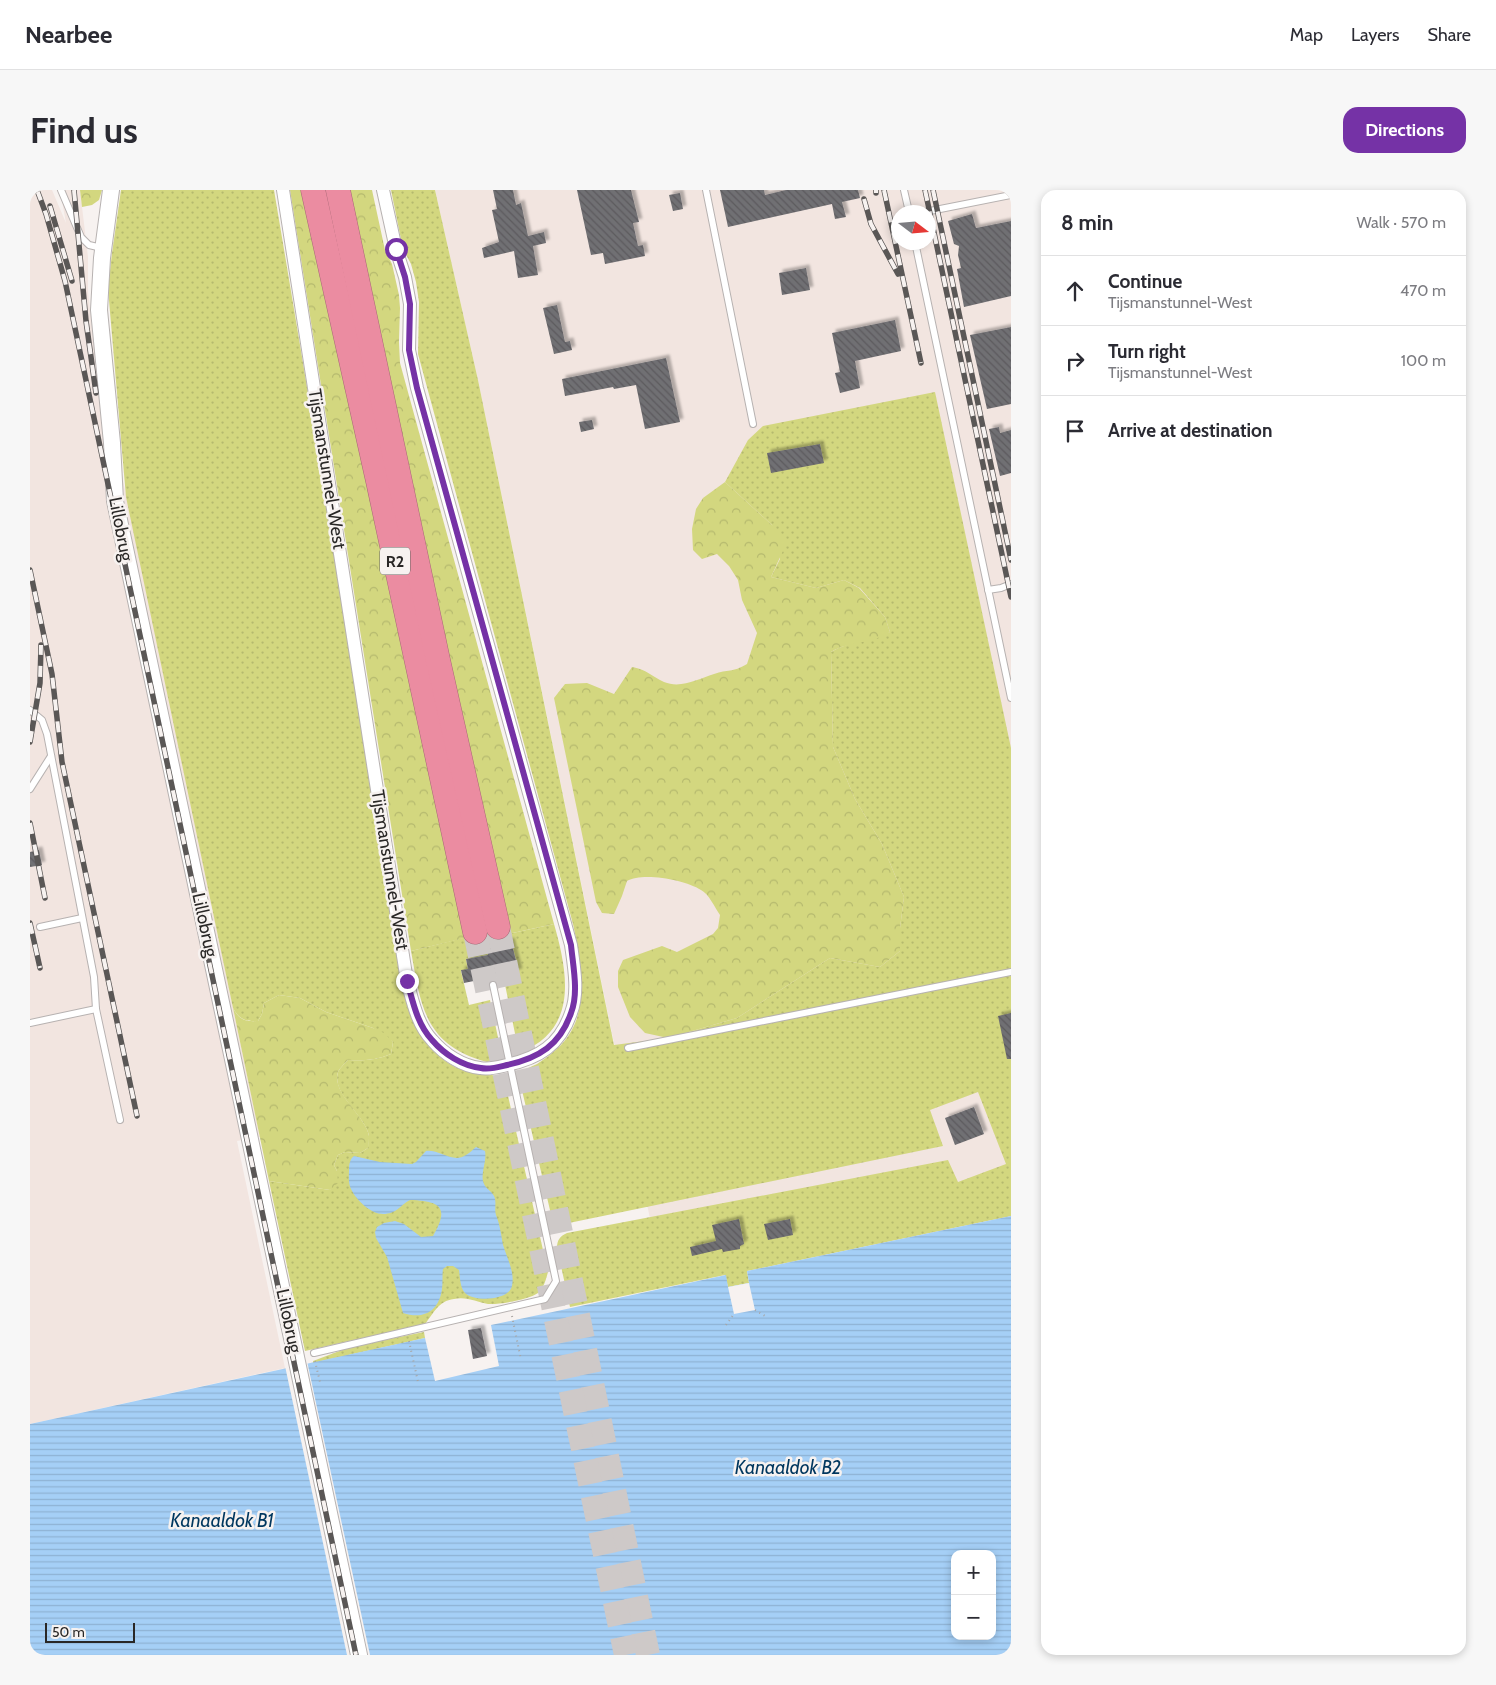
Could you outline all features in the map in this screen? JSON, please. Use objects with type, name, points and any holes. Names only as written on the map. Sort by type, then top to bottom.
[{"type":"highway","name":"R2","points":[[313,190],[475,932]]},
{"type":"highway","name":"R2","points":[[338,190],[436,650],[498,927]]},
{"type":"street","name":"Lillobrug","points":[[112,190],[103,248],[99,310],[112,443],[115,501],[359,1655]]},
{"type":"street","name":"Tijsmanstunnel-West","points":[[283,190],[407,981],[415,1013],[430,1039],[455,1060],[481,1069],[523,1062],[542,1053],[559,1037],[572,1012],[576,981],[571,945],[417,388],[409,350],[410,304],[383,190]]},
{"type":"lane","points":[[61,190],[81,237],[89,245],[103,248]]},
{"type":"lane","points":[[706,190],[753,424]]},
{"type":"lane","points":[[904,190],[907,205]]},
{"type":"lane","points":[[936,210],[1011,194]]},
{"type":"lane","points":[[917,250],[1011,698]]},
{"type":"lane","points":[[988,590],[1011,584]]},
{"type":"lane","points":[[30,710],[42,720],[51,756],[94,977],[96,1009],[120,1120]]},
{"type":"lane","points":[[30,789],[51,756]]},
{"type":"lane","points":[[40,927],[82,918]]},
{"type":"lane","points":[[628,1048],[1011,972]]},
{"type":"lane","points":[[314,1353],[545,1299],[556,1281],[493,985]]},
{"type":"lane","points":[[30,1023],[96,1009]]},
{"type":"path","points":[[510,1307],[521,1360]]},
{"type":"path","points":[[755,1310],[767,1317]]},
{"type":"path","points":[[726,1325],[734,1314]]},
{"type":"path","points":[[407,1331],[418,1382]]},
{"type":"path","points":[[314,1353],[320,1382]]},
{"type":"shaded area","points":[[30,190],[52,190],[66,223],[60,190],[80,190],[88,257],[88,292],[94,341],[260,1137],[237,1141],[285,1368],[30,1424]]},
{"type":"shaded area","points":[[435,190],[1011,190],[1011,1216],[664,1287],[478,380]]},
{"type":"green space","points":[[80,190],[102,190],[99,200],[92,205],[82,207]]},
{"type":"green space","points":[[121,190],[274,190],[330,525],[381,858],[405,995],[417,1029],[433,1051],[455,1067],[497,1077],[506,1087],[548,1272],[540,1291],[534,1295],[514,1301],[493,1304],[463,1298],[449,1300],[437,1308],[425,1324],[305,1351],[269,1181],[330,1190],[337,1171],[334,1165],[338,1155],[345,1152],[360,1153],[368,1148],[369,1136],[367,1128],[339,1088],[338,1072],[348,1060],[370,1060],[391,1054],[393,1042],[373,1028],[326,1012],[300,998],[279,995],[264,1003],[262,1014],[258,1021],[243,1019],[233,1008],[126,497],[108,289]]},
{"type":"green space","points":[[290,190],[302,190],[469,937],[411,951]]},
{"type":"green space","points":[[349,190],[372,190],[385,250],[392,264],[399,295],[400,363],[554,924],[504,935]]},
{"type":"green space","points":[[391,190],[435,190],[478,380],[614,1045],[668,1038],[737,1018],[830,958],[880,967],[900,951],[900,928],[904,897],[882,844],[855,799],[833,747],[831,652],[852,643],[890,632],[885,617],[860,588],[844,580],[816,588],[771,577],[780,559],[772,525],[725,482],[748,440],[763,426],[935,392],[1011,748],[1011,1216],[747,1271],[749,1283],[728,1287],[725,1275],[570,1307],[557,1248],[559,1239],[567,1233],[948,1160],[958,1182],[1006,1164],[978,1092],[930,1110],[943,1146],[564,1224],[553,1223],[521,1086],[521,1078],[524,1071],[553,1053],[571,1032],[581,1002],[582,986],[579,954],[573,924],[418,354],[419,302],[416,282],[411,264],[403,249]]},
{"type":"green space","points":[[725,482],[772,525],[787,542],[771,577],[816,588],[844,580],[859,588],[885,617],[890,632],[876,639],[838,648],[831,652],[833,747],[855,799],[882,844],[904,897],[900,928],[900,951],[880,967],[830,958],[737,1018],[668,1038],[645,1033],[630,1017],[618,987],[618,971],[623,960],[662,946],[677,952],[713,934],[718,928],[720,915],[704,892],[694,886],[675,880],[653,877],[634,878],[627,881],[614,914],[602,913],[596,902],[554,698],[565,684],[587,683],[614,694],[632,667],[646,671],[670,684],[683,684],[734,670],[747,664],[757,633],[742,600],[738,580],[729,566],[717,554],[702,559],[693,550],[692,529],[696,509],[703,498]]},
{"type":"green space","points":[[554,924],[563,962],[565,980],[564,998],[560,1015],[552,1030],[538,1043],[519,1053],[503,975],[519,972],[511,941],[487,947],[488,955],[466,959],[468,969],[461,971],[469,1005],[490,1000],[500,1047],[496,1057],[487,1062],[466,1055],[450,1045],[438,1034],[429,1021],[423,1006],[411,951],[503,928],[504,935]]},
{"type":"green space","points":[[279,995],[300,998],[326,1012],[373,1028],[384,1033],[393,1042],[391,1054],[370,1060],[348,1060],[338,1072],[339,1088],[367,1128],[369,1142],[368,1148],[360,1153],[345,1152],[338,1155],[334,1165],[337,1171],[338,1183],[330,1190],[269,1181],[233,1008],[242,1019],[258,1021],[262,1014],[264,1003]]},
{"type":"green space","points":[[424,1332],[425,1338],[313,1363],[313,1361],[350,1347]]},
{"type":"water","points":[[476,1147],[485,1151],[483,1181],[495,1198],[495,1213],[512,1270],[512,1286],[505,1295],[498,1297],[483,1299],[469,1296],[462,1288],[459,1270],[453,1266],[447,1266],[443,1269],[440,1297],[434,1308],[429,1312],[418,1315],[403,1313],[387,1257],[376,1238],[375,1232],[377,1227],[384,1223],[395,1221],[404,1224],[421,1237],[433,1236],[441,1218],[441,1212],[435,1204],[410,1200],[388,1214],[374,1212],[356,1198],[350,1187],[349,1166],[351,1160],[354,1156],[380,1162],[412,1164],[426,1151],[456,1158],[466,1155]]},
{"type":"water","name":"Kanaaldok B2","points":[[1011,1216],[1011,1655],[30,1655],[30,1424],[425,1338],[435,1381],[499,1366],[491,1325],[726,1275],[728,1287],[749,1283],[747,1271]]},
{"type":"pier","points":[[749,1283],[755,1310],[734,1314],[728,1287]]},
{"type":"pier","points":[[307,1361],[370,1655],[347,1655],[285,1366]]},
{"type":"building","points":[[493,190],[513,190],[516,205],[521,203],[528,236],[544,232],[546,243],[533,246],[538,275],[518,278],[514,251],[484,258],[482,248],[499,242],[492,210],[497,209]]},
{"type":"building","points":[[577,190],[631,190],[639,222],[633,223],[638,246],[643,245],[645,256],[605,264],[603,253],[591,255]]},
{"type":"building","points":[[720,190],[764,190],[765,195],[786,190],[858,190],[860,198],[842,202],[846,217],[835,219],[832,204],[728,227]]},
{"type":"building","points":[[680,193],[683,209],[673,211],[669,195]]},
{"type":"building","points":[[972,214],[976,228],[1011,221],[1011,296],[964,307],[957,269],[961,268],[958,255],[959,246],[954,244],[948,221]]},
{"type":"building","points":[[806,268],[810,290],[782,295],[779,273]]},
{"type":"building","points":[[557,305],[565,342],[570,341],[572,350],[554,354],[543,308]]},
{"type":"building","points":[[895,320],[901,351],[855,361],[860,388],[840,393],[835,373],[840,372],[832,333]]},
{"type":"building","points":[[1011,327],[1011,404],[987,409],[970,335]]},
{"type":"building","points":[[666,358],[680,422],[645,429],[636,385],[614,389],[613,387],[565,396],[562,379]]},
{"type":"building","points":[[592,420],[594,429],[581,432],[579,422]]},
{"type":"building","points":[[999,427],[1000,433],[1011,430],[1011,473],[1000,476],[989,429]]},
{"type":"building","points":[[820,444],[824,463],[771,473],[767,453]]},
{"type":"building","points":[[39,850],[42,865],[30,867],[30,852]]},
{"type":"building","points":[[511,941],[519,972],[464,983],[461,970],[468,969],[466,959],[488,955],[486,947]]},
{"type":"building","points":[[1011,1013],[1011,1059],[1007,1059],[998,1016]]},
{"type":"building","points":[[974,1107],[984,1134],[955,1145],[945,1118]]},
{"type":"building","points":[[739,1219],[744,1244],[740,1246],[740,1249],[723,1252],[722,1249],[692,1256],[690,1247],[716,1241],[712,1225]]},
{"type":"building","points":[[790,1219],[793,1235],[768,1240],[764,1224]]},
{"type":"building","points":[[481,1328],[487,1356],[473,1359],[468,1330]]},
{"type":"tunnel","points":[[498,927],[648,1655]]},
{"type":"tunnel","points":[[475,932],[626,1655]]},
{"type":"railway","points":[[37,190],[46,214],[65,281],[356,1655]]},
{"type":"railway","points":[[74,190],[86,321],[96,393]]},
{"type":"railway","points":[[884,190],[921,363]]},
{"type":"railway","points":[[925,190],[1011,597]]},
{"type":"railway","points":[[933,190],[1011,560]]},
{"type":"railway","points":[[864,199],[871,224],[898,274]]},
{"type":"railway","points":[[50,206],[72,281]]},
{"type":"railway","points":[[30,570],[52,674],[62,762],[137,1116]]},
{"type":"railway","points":[[30,742],[40,683],[41,645]]},
{"type":"railway","points":[[30,823],[45,898]]},
{"type":"railway","points":[[30,923],[40,968]]},
{"type":"route","points":[[396,249],[405,277],[410,304],[409,350],[417,388],[558,896],[571,945],[576,981],[572,1012],[559,1037],[542,1053],[523,1062],[481,1069],[455,1060],[430,1039],[415,1013],[407,981]]},
{"type":"water label","name":"Kanaaldok B1","points":[[222,1520]]}]
